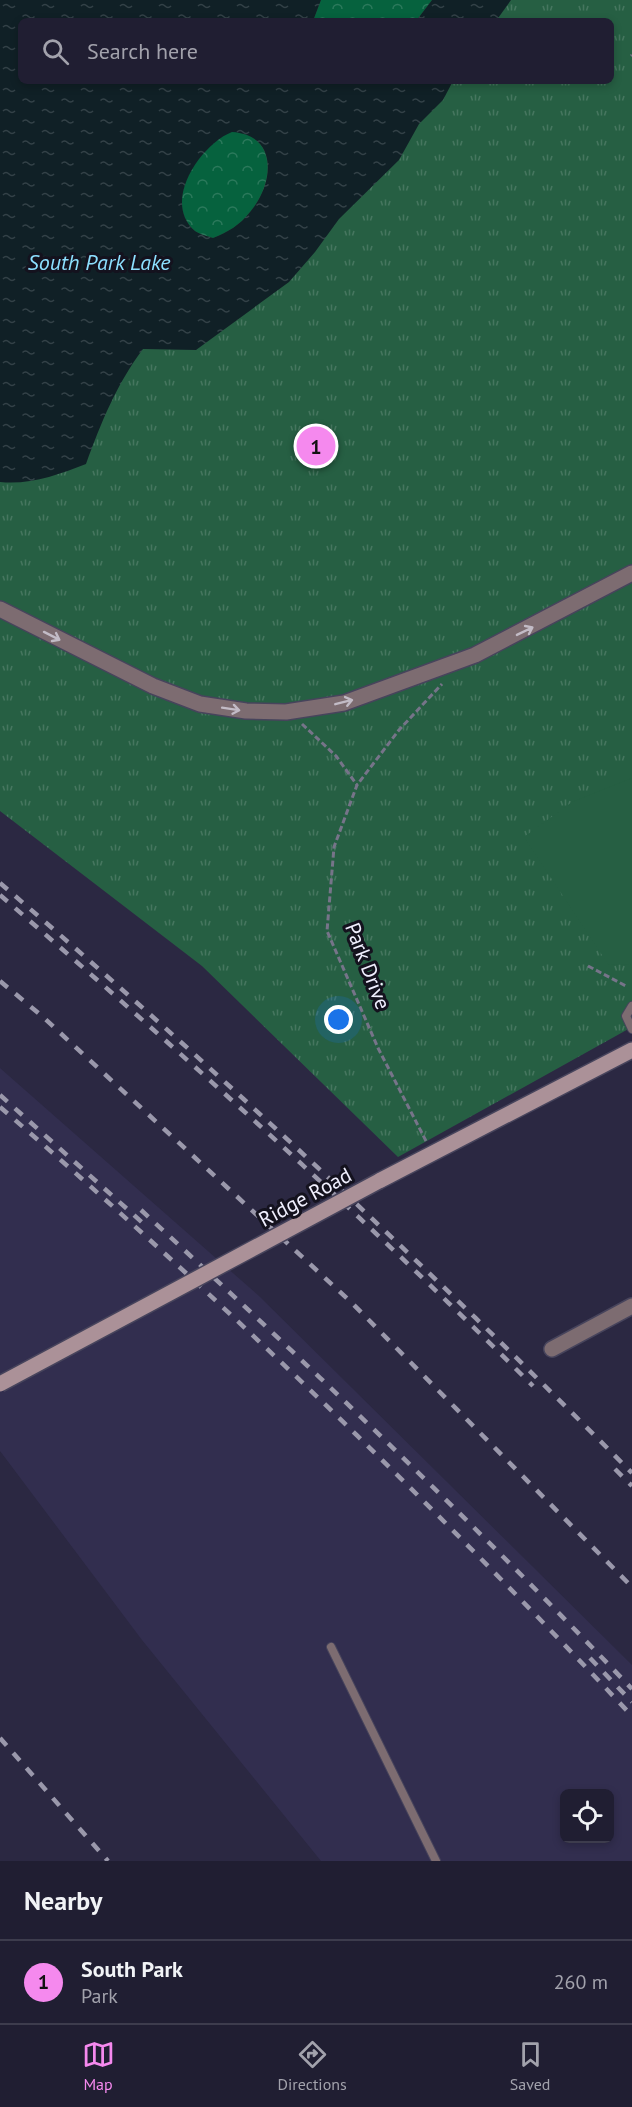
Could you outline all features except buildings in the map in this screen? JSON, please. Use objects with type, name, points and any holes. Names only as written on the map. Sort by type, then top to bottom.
[{"type":"main road","name":"Ridge Road","points":[[0,1384],[379,1181],[632,1050]]},
{"type":"street","points":[[0,609],[153,686],[200,704],[246,711],[286,712],[344,703],[475,655],[632,573]]},
{"type":"street","points":[[552,1349],[632,1306]]},
{"type":"lane","points":[[632,1006],[626,1016],[632,1029]]},
{"type":"lane","points":[[331,1647],[436,1861]]},
{"type":"path","name":"Park Drive","points":[[432,1153],[378,1048],[327,931],[334,847],[357,785],[399,730],[442,683]]},
{"type":"path","points":[[286,712],[315,734],[357,785]]},
{"type":"path","points":[[588,966],[626,986]]},
{"type":"shaded area","points":[[0,1068],[259,1296],[632,1665],[632,1861],[321,1861],[142,1640],[0,1451]]},
{"type":"green space","points":[[0,0],[632,0],[632,1027],[398,1157],[202,966],[0,811]]},
{"type":"green space","points":[[321,0],[432,0],[418,18],[314,18]]},
{"type":"green space","points":[[232,131],[247,134],[258,141],[267,162],[267,175],[258,201],[246,217],[233,228],[213,238],[195,231],[186,219],[182,205],[183,190],[197,161],[208,148]]},
{"type":"green space","points":[[632,778],[632,965],[608,964],[524,837],[572,802]]},
{"type":"water","name":"South Park Lake","points":[[0,0],[321,0],[314,18],[18,18],[18,84],[451,84],[443,100],[419,124],[399,160],[339,219],[289,282],[196,350],[143,349],[125,376],[110,405],[86,464],[33,481],[0,482]],"holes":[[[232,132],[247,135],[258,142],[265,151],[268,163],[264,188],[258,201],[242,221],[224,233],[213,238],[195,231],[186,219],[182,205],[189,175],[198,161],[208,148]]]},
{"type":"water","points":[[432,0],[511,0],[498,18],[418,18]]},
{"type":"railway","points":[[0,883],[243,1098],[401,1246],[632,1473]]},
{"type":"railway","points":[[0,895],[271,1136],[403,1259],[533,1386]]},
{"type":"railway","points":[[0,981],[43,1017],[352,1303],[632,1587]]},
{"type":"railway","points":[[0,1095],[145,1225]]},
{"type":"railway","points":[[0,1107],[164,1253],[324,1403],[480,1558],[632,1716]]},
{"type":"railway","points":[[141,1210],[390,1445],[632,1689]]},
{"type":"railway","points":[[615,1469],[632,1486]]},
{"type":"railway","points":[[590,1658],[632,1702]]},
{"type":"railway","points":[[0,1738],[108,1861]]},
{"type":"place","name":"South Park","points":[[316,446]]}]
